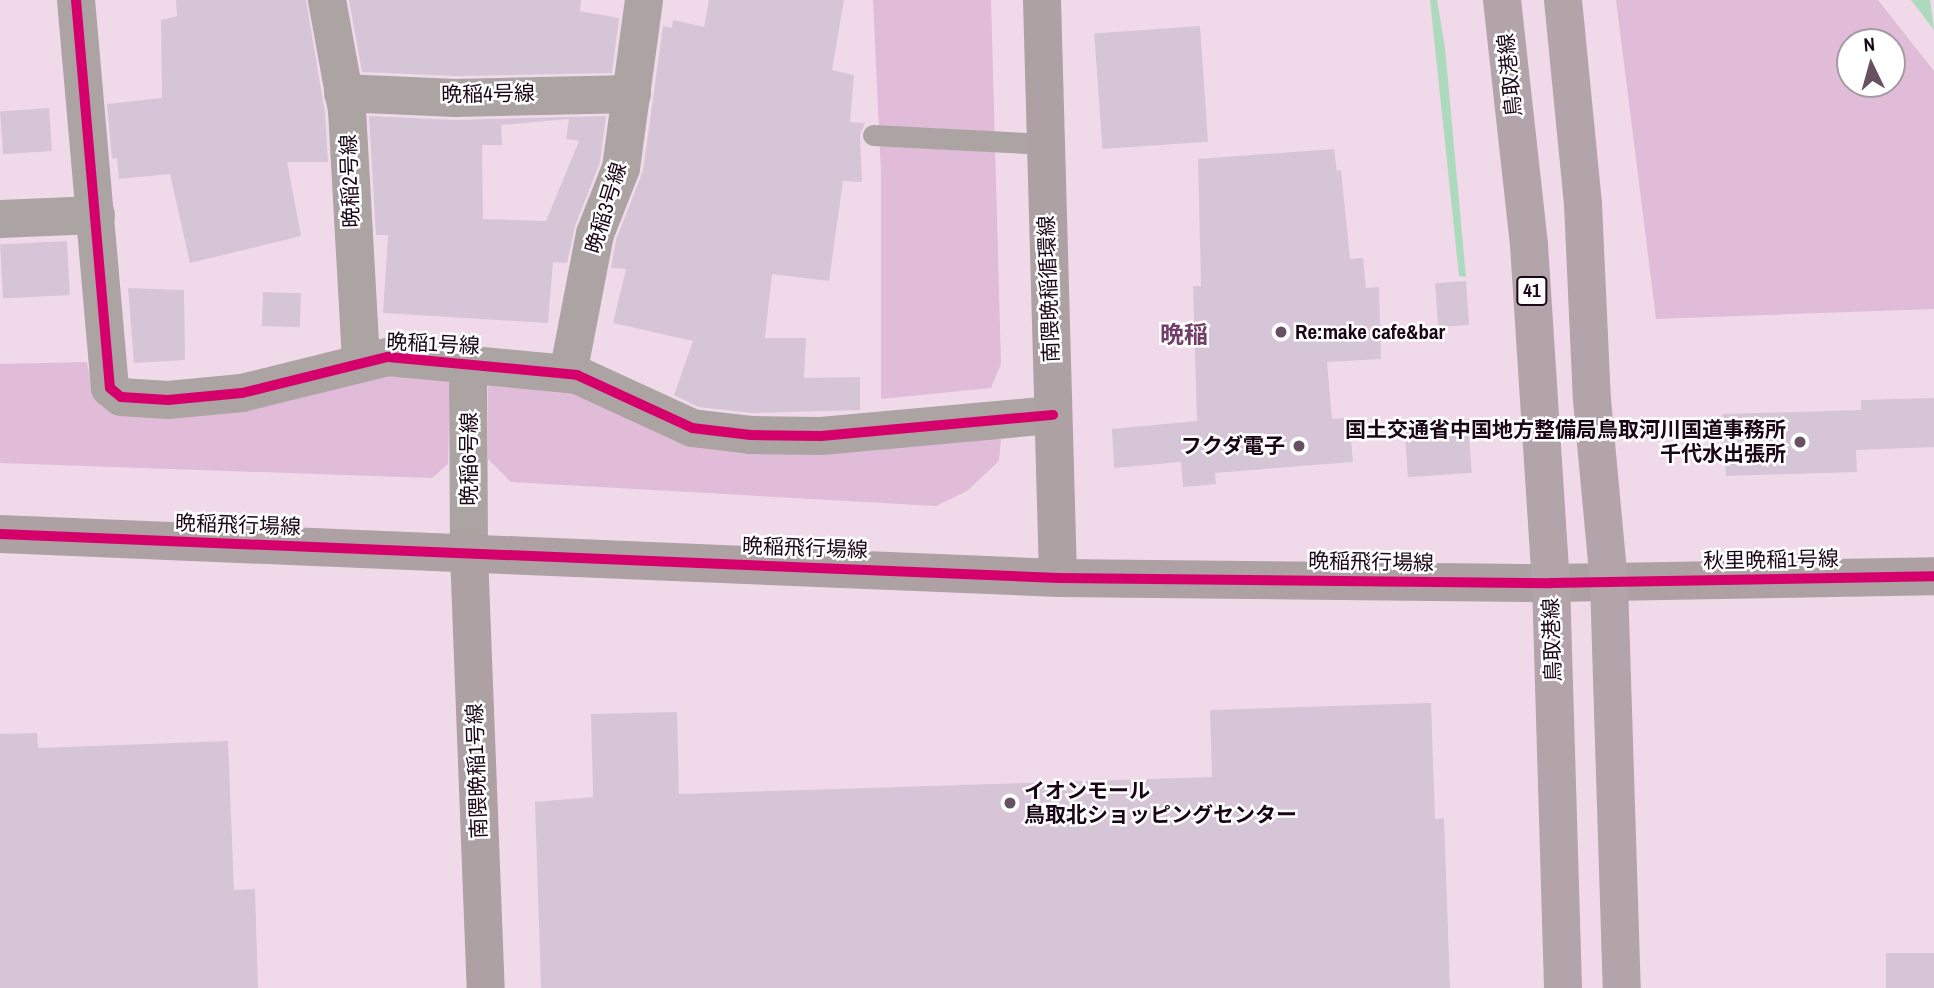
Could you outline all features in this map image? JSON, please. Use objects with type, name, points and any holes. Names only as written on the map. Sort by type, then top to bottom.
[{"type":"main road","name":"鳥取港線","points":[[1502,0],[1529,246],[1551,583],[1563,988]]},
{"type":"main road","points":[[1563,0],[1583,204],[1592,400],[1609,583],[1622,988]]},
{"type":"street","name":"晩稲1号線","points":[[76,0],[110,388],[121,397],[168,400],[242,393],[388,357],[568,374],[692,428],[751,435],[821,436],[1053,415]]},
{"type":"street","name":"晩稲2号線","points":[[327,0],[343,93],[361,364]]},
{"type":"street","name":"晩稲3号線","points":[[568,374],[595,234],[621,168],[644,0]]},
{"type":"street","name":"南隈晩稲循環線","points":[[1042,0],[1058,578]]},
{"type":"street","name":"晩稲4号線","points":[[343,93],[455,98],[632,94]]},
{"type":"street","points":[[0,219],[96,215]]},
{"type":"street","name":"晩稲6号線","points":[[468,364],[469,554]]},
{"type":"street","name":"晩稲飛行場線","points":[[0,534],[1058,578],[1609,583]]},
{"type":"street","name":"南隈晩稲1号線","points":[[469,554],[486,988]]},
{"type":"street","name":"秋里晩稲1号線","points":[[1609,583],[1934,576]]},
{"type":"lane","points":[[873,135],[1045,144]]},
{"type":"shaded area","points":[[873,0],[991,0],[1001,364],[991,388],[881,399],[881,173]]},
{"type":"shaded area","points":[[1430,0],[1437,0],[1445,48],[1466,277],[1459,276]]},
{"type":"shaded area","points":[[1616,0],[1878,0],[1900,28],[1836,28],[1836,98],[1906,98],[1906,36],[1934,71],[1934,309],[1656,319]]},
{"type":"shaded area","points":[[1911,0],[1930,0],[1934,30]]},
{"type":"shaded area","points":[[87,362],[92,392],[387,368],[450,374],[448,464],[432,478],[0,463],[0,364]]},
{"type":"shaded area","points":[[502,381],[572,391],[686,441],[1001,439],[999,461],[967,491],[936,506],[511,482],[488,459],[488,386]]},
{"type":"building","points":[[176,0],[306,0],[325,113],[328,162],[287,162],[301,236],[190,263],[170,174],[119,179],[117,158],[112,159],[107,104],[162,98],[161,20],[177,16]]},
{"type":"building","points":[[349,0],[581,0],[580,11],[619,18],[612,73],[455,76],[362,72]]},
{"type":"building","points":[[709,0],[844,0],[832,70],[854,75],[850,122],[865,123],[860,135],[862,182],[843,181],[829,281],[772,274],[765,338],[806,338],[804,378],[860,377],[860,410],[752,413],[698,407],[674,395],[693,341],[613,323],[626,269],[611,268],[616,240],[643,171],[663,26],[672,28],[673,20],[704,27]]},
{"type":"building","points":[[1200,26],[1208,142],[1102,149],[1094,33]]},
{"type":"building","points":[[49,108],[52,151],[3,154],[0,111]]},
{"type":"building","points":[[369,116],[455,120],[606,116],[600,162],[575,226],[567,263],[553,262],[548,323],[383,313],[388,235],[376,235]],"holes":[[[569,119],[566,139],[579,141],[546,221],[483,219],[482,145],[502,145],[501,125]]]},
{"type":"building","points":[[1334,149],[1337,171],[1341,170],[1350,259],[1363,258],[1366,288],[1379,287],[1381,359],[1327,362],[1332,419],[1349,418],[1353,462],[1215,473],[1216,484],[1183,487],[1181,462],[1114,468],[1112,429],[1197,421],[1193,286],[1201,286],[1198,159]]},
{"type":"building","points":[[67,241],[70,295],[3,298],[0,245]]},
{"type":"building","points":[[1466,281],[1469,325],[1438,327],[1435,283]]},
{"type":"building","points":[[128,288],[184,290],[185,360],[134,363]]},
{"type":"building","points":[[263,292],[301,293],[300,327],[262,326]]},
{"type":"building","points":[[1934,398],[1934,447],[1856,450],[1857,472],[1726,476],[1722,414],[1861,410],[1861,400]]},
{"type":"building","points":[[1468,419],[1472,473],[1408,477],[1404,423]]},
{"type":"building","points":[[1431,703],[1435,819],[1444,818],[1450,988],[541,988],[535,802],[593,797],[591,714],[677,712],[679,794],[1212,777],[1210,710]]},
{"type":"building","points":[[37,733],[38,748],[228,741],[234,890],[255,889],[258,988],[0,988],[0,734]]},
{"type":"building","points":[[1886,953],[1934,953],[1934,988],[1886,988]]},
{"type":"cycle path","points":[[76,0],[110,388],[121,397],[168,400],[242,393],[388,357],[577,375],[692,428],[751,435],[821,436],[1053,415]]},
{"type":"cycle path","points":[[0,534],[1058,578],[1551,583],[1934,576]]},
{"type":"place","name":"Re:make cafe&bar","points":[[1281,332]]},
{"type":"place","name":"国土交通省中国地方整備局鳥取河川国道事務所 千代水出張所","points":[[1800,442]]},
{"type":"place","name":"フクダ電子","points":[[1299,446]]},
{"type":"place","name":"イオンモール 鳥取北ショッピングセンター","points":[[1010,803]]},
{"type":"district","name":"晩稲","points":[[1184,335]]}]
